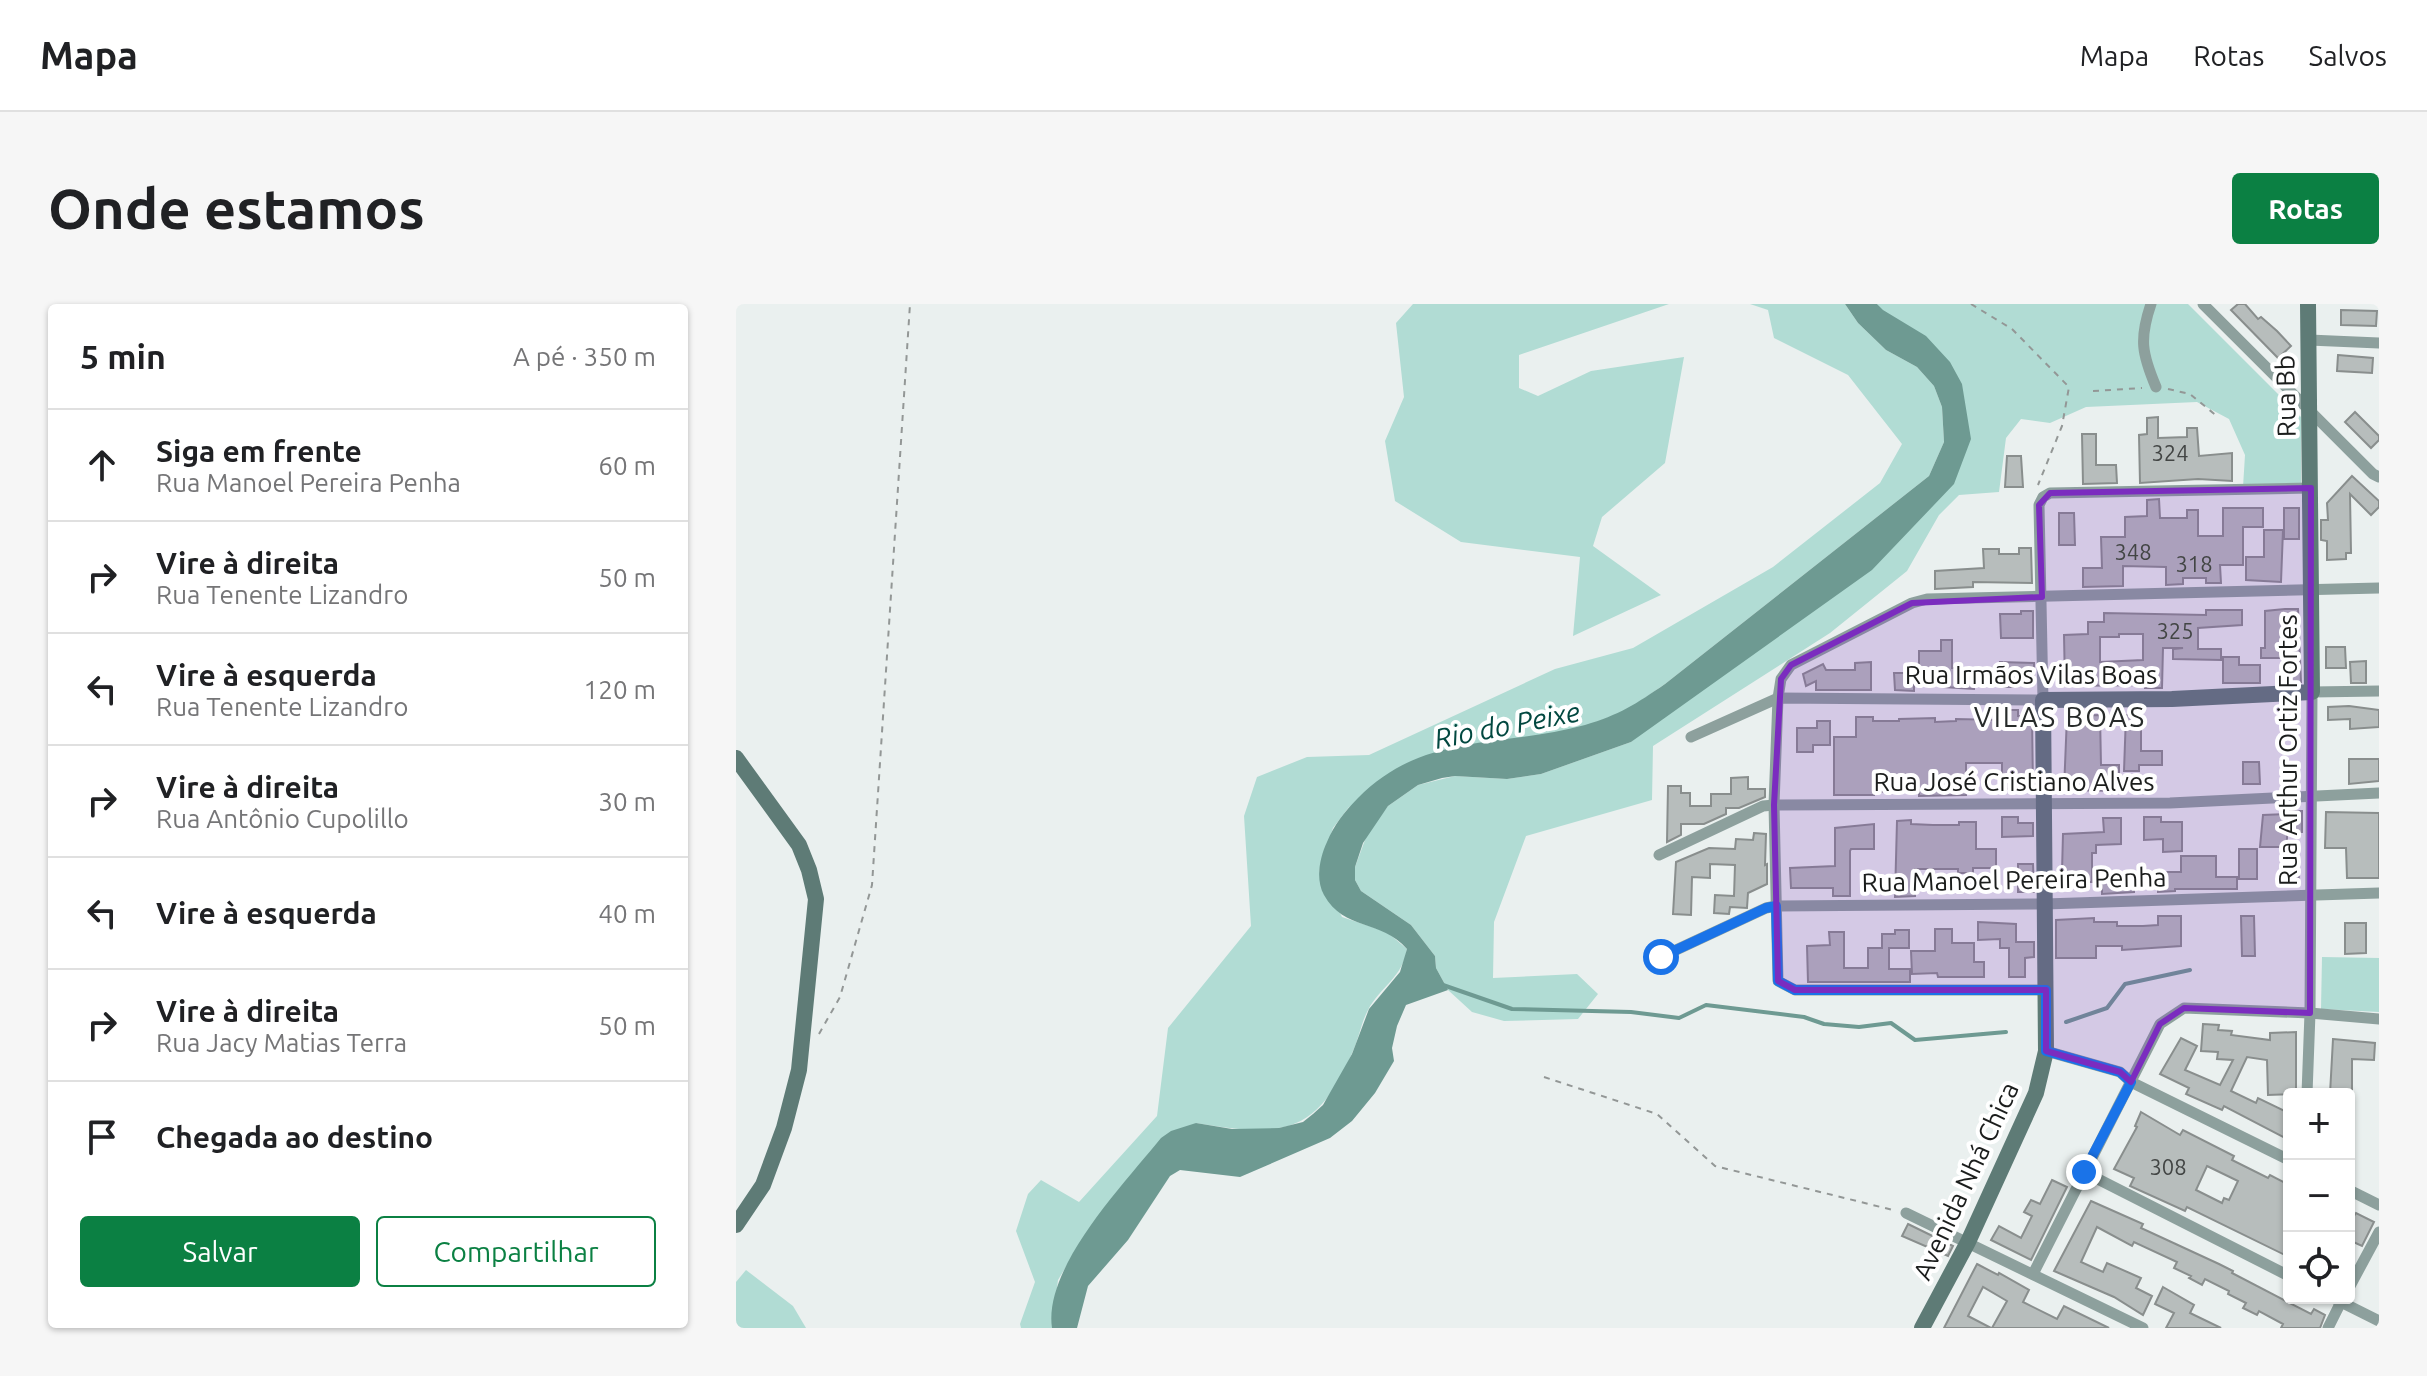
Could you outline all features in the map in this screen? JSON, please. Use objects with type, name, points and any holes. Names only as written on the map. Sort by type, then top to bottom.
[{"type":"street","points":[[2151,304],[2143,329],[2142,349],[2156,387]]},
{"type":"street","points":[[2203,304],[2310,411],[2377,472]]},
{"type":"street","name":"Rua Bb","points":[[2308,304],[2311,488]]},
{"type":"street","points":[[2309,340],[2379,343]]},
{"type":"street","points":[[2043,700],[2039,505],[2043,497],[2050,493],[2311,488]]},
{"type":"street","name":"Rua Arthur Ortiz Fortes","points":[[2307,1088],[2313,795],[2311,488]]},
{"type":"street","points":[[2046,990],[1795,990],[1778,981],[1774,805],[1778,698],[1781,679],[1791,665],[1912,603],[1927,599],[2379,588]]},
{"type":"street","name":"Rua Irmãos Vilas Boas","points":[[1691,737],[1778,698],[2172,699],[2379,691]]},
{"type":"street","name":"Avenida Nhá Chica","points":[[1924,1327],[1968,1242],[2036,1093],[2046,1051],[2043,700]]},
{"type":"street","points":[[736,758],[799,845],[816,899],[799,1070],[784,1128],[763,1185],[736,1225]]},
{"type":"street","name":"Rua José Cristiano Alves","points":[[1659,855],[1763,806],[1774,805],[2043,806],[2379,793]]},
{"type":"street","name":"Rua Manoel Pereira Penha","points":[[1661,957],[1776,906],[2045,904],[2379,893]]},
{"type":"street","points":[[2033,1274],[2160,1024],[2184,1008],[2379,1019]]},
{"type":"street","points":[[2046,1051],[2120,1072],[2131,1082],[2283,1156]]},
{"type":"street","points":[[2084,1172],[2283,1273]]},
{"type":"street","points":[[2355,1193],[2379,1205]]},
{"type":"street","points":[[1906,1213],[2143,1328]]},
{"type":"street","points":[[2355,1277],[2379,1232]]},
{"type":"street","points":[[2328,1328],[2337,1304]]},
{"type":"street","points":[[2348,1304],[2379,1321]]},
{"type":"path","points":[[820,1034],[840,997],[872,885],[910,304]]},
{"type":"path","points":[[1971,304],[2012,329],[2069,387],[2062,426],[2038,484],[2043,497]]},
{"type":"path","points":[[1544,1077],[1647,1108],[1715,1166],[1906,1213]]},
{"type":"highlighted area","points":[[2311,488],[2310,1013],[2184,1008],[2160,1024],[2131,1082],[2120,1072],[2046,1051],[2046,990],[1795,990],[1778,981],[1774,805],[1781,679],[1791,665],[1912,603],[2042,597],[2039,505],[2050,493]]},
{"type":"shaded area","points":[[1413,304],[1669,304],[1519,355],[1519,388],[1538,396],[1591,371],[1684,357],[1665,463],[1602,517],[1593,546],[1661,595],[1573,636],[1580,557],[1461,542],[1395,501],[1385,441],[1404,397],[1396,323]]},
{"type":"shaded area","points":[[1750,304],[1845,304],[1858,323],[1886,350],[1917,367],[1934,386],[1942,407],[1944,442],[1929,476],[1665,684],[1623,713],[1349,807],[1333,828],[1319,871],[1342,917],[1387,932],[1407,949],[1396,975],[1368,1010],[1339,1079],[1310,1115],[1292,1124],[1251,1130],[1196,1123],[1085,1235],[1058,1280],[1052,1328],[1021,1328],[1035,1282],[1016,1231],[1028,1194],[1041,1180],[1079,1202],[1157,1116],[1168,1028],[1251,926],[1244,816],[1257,777],[1307,757],[1369,755],[1555,669],[1633,648],[1773,567],[1880,483],[1902,444],[1848,375],[1774,338],[1768,310]]},
{"type":"shaded area","name":"Rio do Peixe","points":[[1845,304],[1877,304],[1926,336],[1950,362],[1962,384],[1971,439],[1954,484],[1872,570],[1631,742],[1541,774],[1507,779],[1442,778],[1418,785],[1388,806],[1363,843],[1355,867],[1355,880],[1361,891],[1411,925],[1435,956],[1436,968],[1448,990],[1406,1005],[1392,1048],[1394,1061],[1375,1093],[1352,1121],[1330,1138],[1240,1177],[1180,1170],[1170,1176],[1128,1240],[1088,1286],[1077,1328],[1052,1328],[1053,1304],[1060,1279],[1073,1253],[1108,1202],[1161,1138],[1171,1131],[1196,1123],[1232,1129],[1279,1128],[1303,1122],[1323,1105],[1352,1054],[1369,1009],[1400,972],[1407,949],[1386,933],[1342,914],[1332,906],[1321,889],[1320,868],[1324,848],[1336,824],[1358,798],[1383,777],[1437,752],[1585,725],[1627,708],[1665,684],[1929,476],[1944,442],[1942,407],[1934,386],[1917,367],[1886,350],[1858,323]]},
{"type":"shaded area","points":[[1877,304],[2188,304],[2301,417],[2301,485],[2243,487],[2245,455],[2229,419],[2197,402],[2086,407],[2050,423],[2021,419],[2006,438],[1999,492],[1959,495],[1939,515],[1907,571],[1830,633],[1653,746],[1652,800],[1526,836],[1494,922],[1493,978],[1577,974],[1598,994],[1578,1019],[1504,1021],[1472,1012],[1448,990],[1436,968],[1435,956],[1411,925],[1361,891],[1355,880],[1355,867],[1368,832],[1388,806],[1418,785],[1455,776],[1507,779],[1541,774],[1631,742],[1971,439]]},
{"type":"shaded area","points":[[2322,957],[2379,958],[2379,1012],[2321,1009]]},
{"type":"shaded area","points":[[746,1270],[793,1306],[806,1328],[736,1328],[736,1282]]},
{"type":"building","points":[[2238,304],[2245,304],[2291,346],[2278,358],[2231,310]]},
{"type":"building","points":[[2341,310],[2377,311],[2376,326],[2341,325]]},
{"type":"building","points":[[2338,355],[2373,358],[2372,373],[2337,371]]},
{"type":"building","points":[[2355,412],[2379,436],[2371,448],[2345,422]]},
{"type":"building","points":[[2158,417],[2158,438],[2187,437],[2187,428],[2197,428],[2199,456],[2232,453],[2232,481],[2198,479],[2140,483],[2139,435],[2147,434],[2147,418]]},
{"type":"building","points":[[2082,434],[2096,434],[2096,465],[2116,465],[2117,483],[2083,484]]},
{"type":"building","points":[[2007,456],[2021,456],[2023,487],[2005,487]]},
{"type":"building","points":[[2352,476],[2379,501],[2379,507],[2371,515],[2350,494],[2351,553],[2346,553],[2346,559],[2327,560],[2327,541],[2321,540],[2321,520],[2328,520],[2327,503]]},
{"type":"building","points":[[2159,499],[2160,518],[2187,518],[2187,510],[2198,510],[2198,536],[2223,536],[2223,508],[2263,508],[2263,527],[2243,527],[2243,565],[2220,565],[2221,583],[2206,583],[2206,578],[2183,578],[2183,584],[2166,585],[2166,567],[2123,566],[2123,586],[2083,587],[2083,568],[2102,568],[2101,537],[2125,537],[2125,517],[2147,516],[2147,500]]},
{"type":"building","points":[[2284,508],[2299,508],[2299,539],[2284,539]]},
{"type":"building","points":[[2059,513],[2074,513],[2075,545],[2059,545]]},
{"type":"building","points":[[2264,530],[2283,530],[2281,582],[2246,580],[2246,557],[2264,557]]},
{"type":"building","points":[[2019,548],[2031,548],[2032,583],[1973,582],[1973,587],[1935,589],[1935,571],[1984,568],[1983,549],[1999,549],[1999,554],[2019,554]]},
{"type":"building","points":[[2298,609],[2301,682],[2288,682],[2287,664],[2282,664],[2282,658],[2261,658],[2261,648],[2265,648],[2265,611]]},
{"type":"building","points":[[2206,610],[2242,610],[2242,625],[2198,628],[2198,649],[2221,649],[2221,660],[2173,659],[2173,649],[2183,648],[2163,648],[2162,688],[2145,688],[2145,685],[2065,686],[2064,635],[2088,634],[2088,622],[2104,622],[2104,613],[2206,615]],"holes":[[[2143,634],[2143,660],[2100,662],[2100,637]]]},
{"type":"building","points":[[2021,611],[2033,611],[2033,638],[2001,638],[2000,614],[2021,614]]},
{"type":"building","points":[[1941,640],[1952,640],[1952,668],[1974,668],[1974,689],[1943,687],[1943,671],[1919,671],[1919,651],[1941,651]]},
{"type":"building","points":[[2326,647],[2345,647],[2346,668],[2326,668]]},
{"type":"building","points":[[2223,657],[2239,657],[2239,665],[2260,665],[2260,683],[2223,683]]},
{"type":"building","points":[[2366,661],[2366,683],[2351,683],[2350,662]]},
{"type":"building","points":[[1871,662],[1871,690],[1816,690],[1816,681],[1806,686],[1803,674],[1823,664],[1826,670],[1855,670],[1855,663]]},
{"type":"building","points":[[2000,662],[2034,663],[2034,683],[2001,687]]},
{"type":"building","points":[[1894,673],[1914,673],[1914,691],[1895,690]]},
{"type":"building","points":[[2328,707],[2379,710],[2379,727],[2350,729],[2350,719],[2328,720]]},
{"type":"building","points":[[2000,710],[2018,710],[2018,716],[2032,716],[2033,788],[2002,789],[2002,763],[1966,763],[1966,795],[1919,796],[1919,790],[1834,795],[1834,737],[1856,737],[1856,717],[1873,717],[1873,721],[1935,718],[1935,722],[2000,720]]},
{"type":"building","points":[[2100,715],[2101,765],[2119,765],[2119,791],[2064,790],[2067,716]]},
{"type":"building","points":[[2126,715],[2141,715],[2141,751],[2162,751],[2162,765],[2139,765],[2139,771],[2124,771]]},
{"type":"building","points":[[1817,721],[1830,721],[1830,745],[1813,745],[1813,752],[1797,752],[1797,728],[1817,728]]},
{"type":"building","points":[[2349,759],[2379,759],[2379,781],[2349,784]]},
{"type":"building","points":[[2243,762],[2259,762],[2260,784],[2243,784]]},
{"type":"building","points":[[1748,777],[1748,789],[1765,789],[1765,797],[1739,808],[1726,808],[1726,814],[1704,824],[1681,824],[1681,835],[1667,842],[1668,786],[1681,786],[1681,793],[1690,793],[1690,806],[1711,806],[1711,794],[1731,794],[1731,778]]},
{"type":"building","points":[[2288,811],[2302,811],[2302,832],[2287,832],[2287,847],[2260,847],[2263,815],[2288,814]]},
{"type":"building","points":[[2326,812],[2379,813],[2379,878],[2347,878],[2346,848],[2325,848]]},
{"type":"building","points":[[2002,817],[2018,817],[2018,823],[2033,823],[2033,836],[2002,837]]},
{"type":"building","points":[[2144,817],[2161,817],[2161,822],[2182,822],[2182,851],[2163,852],[2163,839],[2144,840]]},
{"type":"building","points":[[2103,818],[2121,818],[2121,844],[2096,845],[2096,853],[2092,853],[2092,882],[2080,882],[2080,872],[2062,872],[2063,834],[2104,832]]},
{"type":"building","points":[[1911,820],[1911,824],[1933,825],[1976,822],[1976,849],[1996,849],[1996,868],[1973,868],[1973,873],[1958,873],[1958,869],[1915,869],[1915,896],[1895,897],[1897,821]]},
{"type":"building","points":[[1874,824],[1874,849],[1850,851],[1850,896],[1833,896],[1833,888],[1791,888],[1790,868],[1835,866],[1835,828]]},
{"type":"building","points":[[1754,833],[1766,834],[1767,884],[1748,893],[1747,908],[1730,907],[1729,914],[1714,913],[1715,895],[1734,896],[1735,865],[1710,864],[1710,878],[1692,877],[1691,915],[1673,914],[1676,862],[1709,848],[1735,849],[1736,839],[1753,840]]},
{"type":"building","points":[[2239,849],[2257,849],[2257,879],[2239,879]]},
{"type":"building","points":[[2181,856],[2216,856],[2216,877],[2237,877],[2237,889],[2158,892],[2158,872],[2181,872]]},
{"type":"building","points":[[2298,857],[2299,883],[2283,884],[2282,858]]},
{"type":"building","points":[[2018,864],[2033,864],[2034,892],[2018,892]]},
{"type":"building","points":[[2134,872],[2134,892],[2102,894],[2102,873]]},
{"type":"building","points":[[2158,916],[2181,916],[2181,946],[2122,950],[2122,946],[2096,946],[2096,958],[2056,958],[2056,920],[2094,918],[2094,922],[2117,922],[2117,926],[2143,926],[2158,925]]},
{"type":"building","points":[[2241,916],[2254,916],[2255,956],[2242,956]]},
{"type":"building","points":[[1978,922],[2016,924],[2016,942],[2034,942],[2034,957],[2025,958],[2025,977],[2009,977],[2009,948],[2000,948],[2000,939],[1978,940]]},
{"type":"building","points":[[2345,923],[2366,923],[2366,953],[2345,954]]},
{"type":"building","points":[[1935,929],[1952,929],[1952,943],[1974,943],[1974,962],[1984,962],[1984,977],[1912,974],[1911,951],[1935,951]]},
{"type":"building","points":[[1895,930],[1909,930],[1909,948],[1889,948],[1889,969],[1910,969],[1910,982],[1808,982],[1807,946],[1830,945],[1829,932],[1844,932],[1844,968],[1868,968],[1868,948],[1882,948],[1882,934],[1895,934]]},
{"type":"building","points":[[2203,1024],[2219,1025],[2218,1030],[2232,1031],[2231,1035],[2270,1040],[2270,1033],[2296,1032],[2296,1088],[2283,1088],[2283,1094],[2268,1095],[2267,1060],[2247,1057],[2231,1091],[2256,1103],[2258,1098],[2283,1110],[2283,1137],[2224,1106],[2222,1110],[2186,1094],[2189,1088],[2160,1074],[2181,1038],[2197,1046],[2185,1070],[2220,1085],[2233,1060],[2217,1059],[2218,1052],[2201,1051]]},
{"type":"building","points":[[2333,1039],[2375,1043],[2374,1060],[2352,1059],[2352,1088],[2330,1088]]},
{"type":"building","points":[[2141,1112],[2180,1135],[2183,1130],[2234,1156],[2232,1160],[2283,1182],[2283,1254],[2187,1207],[2185,1211],[2130,1186],[2134,1178],[2114,1169],[2137,1127]],"holes":[[[2207,1166],[2238,1181],[2229,1200],[2224,1198],[2222,1203],[2196,1190]]]},
{"type":"building","points":[[2052,1180],[2067,1187],[2031,1260],[1991,1240],[1999,1226],[2021,1238],[2032,1216],[2024,1212],[2031,1200],[2040,1204]]},
{"type":"building","points":[[2091,1201],[2233,1271],[2283,1299],[2283,1304],[2292,1304],[2311,1314],[2314,1309],[2325,1315],[2320,1328],[2281,1328],[2283,1324],[2259,1311],[2257,1315],[2243,1308],[2246,1303],[2228,1294],[2229,1291],[2205,1279],[2202,1285],[2189,1278],[2191,1276],[2174,1268],[2177,1262],[2134,1242],[2132,1246],[2097,1227],[2081,1262],[2103,1272],[2107,1263],[2141,1278],[2136,1288],[2152,1296],[2143,1315],[2114,1297],[2054,1271]]},
{"type":"building","points":[[2356,1213],[2374,1222],[2362,1246],[2355,1243]]},
{"type":"building","points":[[1908,1224],[1953,1246],[1948,1256],[1902,1236]]},
{"type":"building","points":[[1977,1264],[2029,1290],[2023,1302],[2057,1319],[2064,1306],[2109,1328],[1992,1328],[2007,1301],[1983,1287],[1968,1316],[1991,1328],[1944,1328]]},
{"type":"building","points":[[2163,1287],[2194,1305],[2190,1313],[2221,1328],[2166,1328],[2174,1313],[2155,1304]]},
{"type":"waterway","points":[[2066,1022],[2107,1008],[2125,984],[2190,970]]},
{"type":"waterway","points":[[1443,985],[1512,1009],[1631,1012],[1679,1018],[1706,1005],[1804,1017],[1824,1024],[1859,1027],[1891,1023],[1915,1040],[2006,1032]]},
{"type":"district","name":"VILAS BOAS","points":[[2060,717]]},
{"type":"route","points":[[1661,957],[1776,906],[1778,981],[1795,990],[2046,990],[2046,1051],[2120,1072],[2131,1082],[2084,1172]]}]
